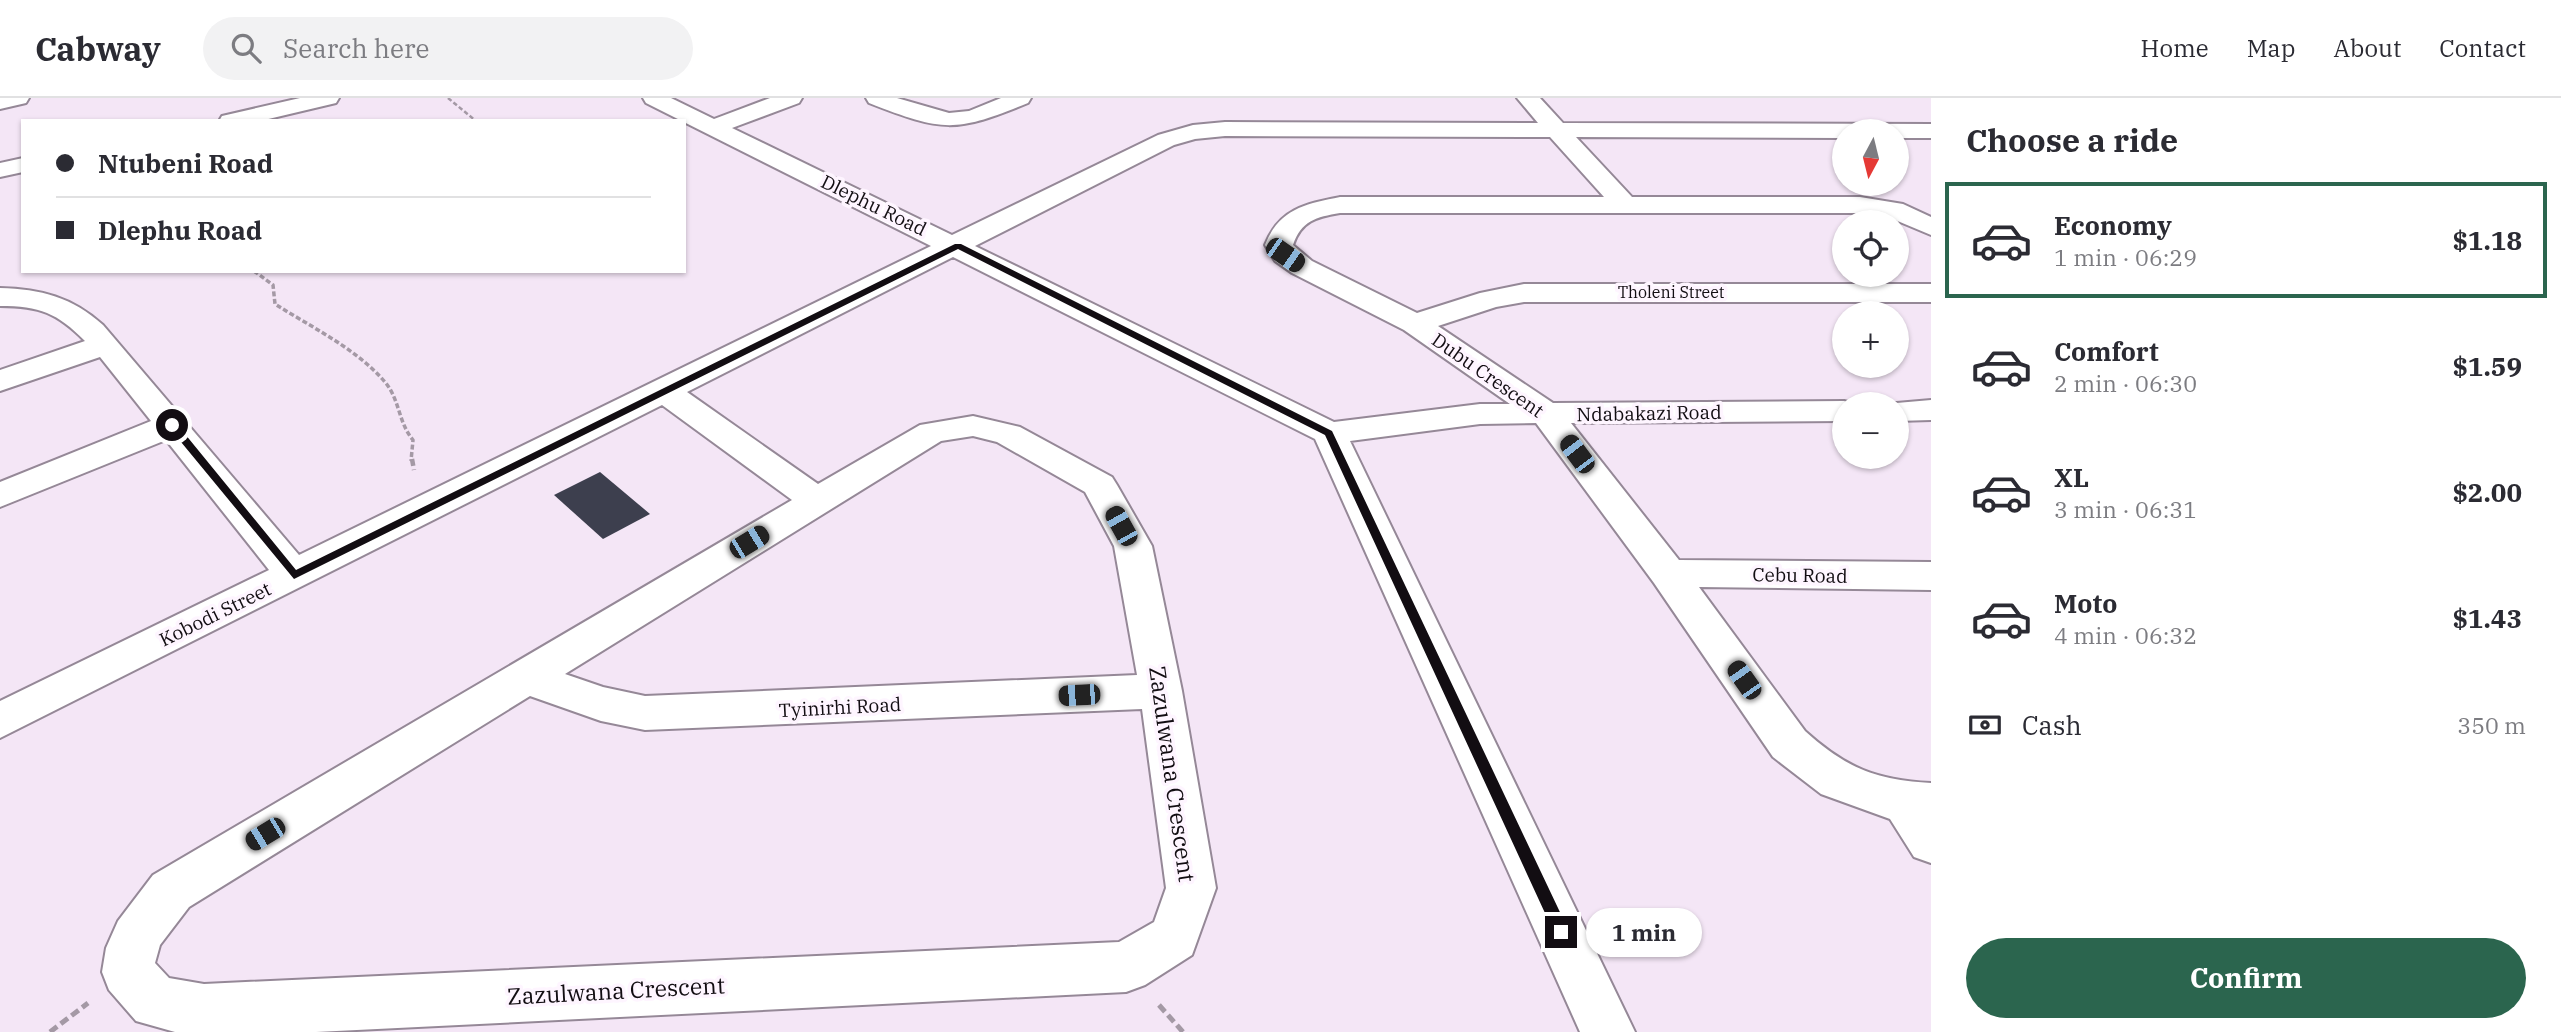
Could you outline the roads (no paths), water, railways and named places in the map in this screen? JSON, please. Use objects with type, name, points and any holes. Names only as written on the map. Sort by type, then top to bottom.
[{"type":"street","points":[[0,102],[18,98]]},
{"type":"street","points":[[239,119],[328,98]]},
{"type":"street","name":"Dlephu Road","points":[[654,98],[958,246],[1329,433]]},
{"type":"street","points":[[713,127],[792,98]]},
{"type":"street","points":[[877,98],[918,113],[947,118],[971,118],[1020,98]]},
{"type":"street","points":[[1528,98],[1560,130],[1623,203]]},
{"type":"street","name":"Kobodi Street","points":[[0,721],[958,246],[1166,140],[1193,132],[1225,129],[1931,131]]},
{"type":"street","points":[[0,170],[21,165]]},
{"type":"street","name":"Dubu Crescent","points":[[1931,227],[1894,210],[1860,205],[1340,205],[1294,218],[1284,228],[1279,245],[1285,255],[1302,267],[1416,324],[1546,414],[1668,573],[1789,744],[1812,767],[1859,792],[1918,803],[1931,842]]},
{"type":"street","name":"Tholeni Street","points":[[1416,324],[1490,299],[1524,293],[1931,293]]},
{"type":"street","points":[[0,297],[46,300],[71,310],[106,344],[294,575]]},
{"type":"street","points":[[0,381],[106,344]]},
{"type":"street","points":[[664,391],[817,501]]},
{"type":"street","points":[[1909,411],[1931,410]]},
{"type":"street","name":"Ndabakazi Road","points":[[1329,433],[1480,414],[1832,411]]},
{"type":"street","points":[[0,495],[172,425]]},
{"type":"street","name":"Zazulwana Crescent","points":[[973,426],[1008,435],[1099,485],[1133,546],[1161,691],[1191,888],[1174,938],[1126,967],[204,1011],[155,1002],[128,972],[129,951],[144,922],[171,891],[524,677],[932,432],[973,426]]},
{"type":"street","points":[[1329,433],[1608,1032]]},
{"type":"street","name":"Cebu Road","points":[[1668,573],[1931,576]]},
{"type":"street","name":"Tyinirhi Road","points":[[524,677],[601,705],[645,713],[697,713],[1161,691]]}]
